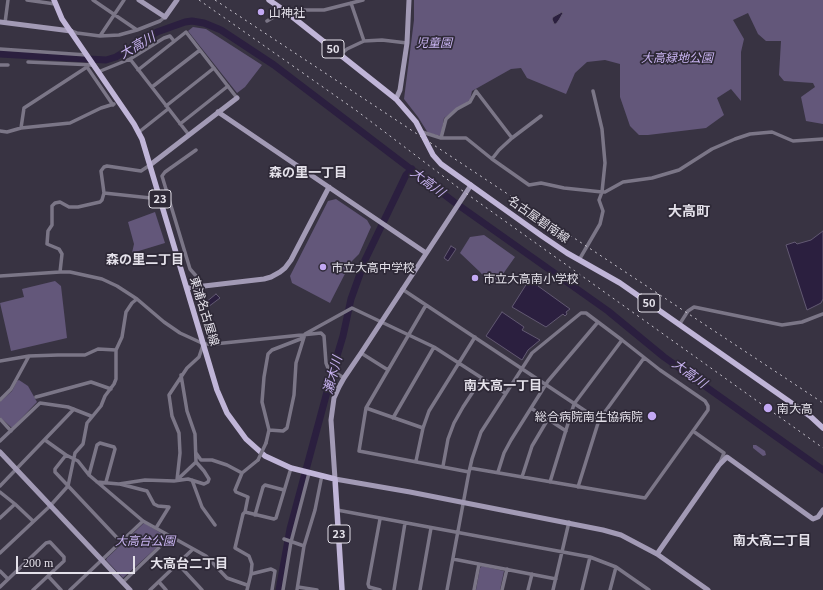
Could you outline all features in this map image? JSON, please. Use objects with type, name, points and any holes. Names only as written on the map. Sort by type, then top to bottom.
[{"type":"main road","name":"名古屋碧南線","points":[[269,0],[286,11],[396,99],[411,115],[422,132],[433,155],[441,164],[542,236],[620,283],[810,416],[823,428]]},
{"type":"main road","name":"東浦名古屋線","points":[[55,2],[62,19],[139,132],[222,403],[232,422],[246,439],[265,456],[290,468],[335,479]]},
{"type":"main road","name":"23","points":[[335,479],[342,590]]},
{"type":"street","points":[[8,0],[2,22],[100,36],[119,35],[160,21],[165,17],[177,0]]},
{"type":"street","points":[[27,0],[55,2]]},
{"type":"street","points":[[93,0],[137,30]]},
{"type":"street","points":[[100,36],[124,0]]},
{"type":"street","points":[[139,0],[165,17]]},
{"type":"street","points":[[267,22],[286,11],[324,10],[363,0]]},
{"type":"street","points":[[396,99],[400,90],[407,43],[409,0]]},
{"type":"street","points":[[351,3],[364,41]]},
{"type":"street","points":[[60,272],[62,254],[59,249],[47,244],[48,231],[52,225],[52,206],[55,203],[60,202],[69,207],[78,207],[100,202],[104,193],[101,171],[104,167],[141,170],[150,165],[237,98],[186,32],[138,70]]},
{"type":"street","points":[[98,72],[130,59],[164,38],[170,36],[174,41]]},
{"type":"street","points":[[340,55],[347,49],[364,41],[382,40],[407,43]]},
{"type":"street","points":[[0,49],[88,56]]},
{"type":"street","points":[[152,88],[200,50]]},
{"type":"street","points":[[130,59],[189,135]]},
{"type":"street","points":[[28,62],[94,65]]},
{"type":"street","points":[[0,66],[8,65]]},
{"type":"street","points":[[21,128],[24,108],[87,67],[113,105]]},
{"type":"street","points":[[139,132],[214,68]]},
{"type":"street","points":[[180,124],[228,86]]},
{"type":"street","points":[[442,138],[446,119],[457,109],[470,102],[476,91],[512,138]]},
{"type":"street","points":[[580,260],[600,224],[603,211],[599,200],[602,192],[605,163],[602,129],[593,91]]},
{"type":"street","points":[[0,131],[7,132],[21,128],[70,123],[101,108],[120,103]]},
{"type":"street","points":[[218,112],[426,253]]},
{"type":"street","points":[[492,159],[498,150],[541,116]]},
{"type":"street","points":[[422,132],[442,138],[466,138],[492,159],[529,185],[541,183],[564,188],[602,192],[605,192],[623,182],[652,178],[679,170],[712,149],[750,134],[772,132],[794,141],[823,139]]},
{"type":"street","points":[[196,150],[165,172],[162,176],[190,269],[197,277],[199,286]]},
{"type":"street","points":[[471,185],[344,378],[334,398],[331,420],[335,479],[569,522],[621,535],[657,554],[708,590]]},
{"type":"street","points":[[187,288],[264,280],[280,272],[291,260],[329,187]]},
{"type":"street","points":[[104,193],[160,199]]},
{"type":"street","points":[[0,276],[70,272],[102,279],[117,286],[137,299],[164,322],[180,333],[204,344],[304,336],[321,332],[324,336],[326,363],[329,369],[344,378]]},
{"type":"street","points":[[402,289],[599,420]]},
{"type":"street","points":[[0,553],[50,506],[68,486],[75,453],[82,444],[87,423],[91,416],[101,406],[105,396],[111,389],[116,379],[116,350],[122,337],[126,312],[132,303],[137,299]]},
{"type":"street","points":[[426,305],[366,408],[359,451],[442,466],[470,470],[498,472],[645,498],[708,410],[708,406],[705,401],[644,358],[586,313],[581,313],[532,353],[481,432],[470,470],[447,590]]},
{"type":"street","points":[[678,325],[688,311],[694,307],[782,325],[802,322],[823,314]]},
{"type":"street","points":[[45,440],[66,455],[78,460],[96,482],[143,521],[206,556],[227,578],[247,588],[252,564],[249,556],[235,548],[248,497],[236,492],[235,490],[242,473],[258,460],[266,443],[269,430],[262,402],[268,354],[272,350],[304,336],[352,308],[408,336],[434,347],[506,393]]},
{"type":"street","points":[[498,472],[504,453],[511,440],[546,385],[598,322]]},
{"type":"street","points":[[269,430],[283,431],[286,428],[294,395],[296,363],[304,336]]},
{"type":"street","points":[[416,462],[423,428],[429,411],[475,337]]},
{"type":"street","points":[[550,482],[574,404],[622,340]]},
{"type":"street","points":[[178,480],[180,453],[179,433],[172,416],[168,395],[181,375],[199,357],[204,344]]},
{"type":"street","points":[[393,418],[434,347]]},
{"type":"street","points":[[0,361],[29,356],[58,354],[85,355],[98,349],[116,350]]},
{"type":"street","points":[[361,353],[388,370]]},
{"type":"street","points":[[0,400],[11,389],[29,356]]},
{"type":"street","points":[[578,487],[599,420],[644,358]]},
{"type":"street","points":[[178,480],[196,462],[195,434],[187,411],[181,375]]},
{"type":"street","points":[[442,466],[448,439],[454,423],[482,378]]},
{"type":"street","points":[[36,397],[91,382],[111,389]]},
{"type":"street","points":[[0,441],[40,403],[74,409],[91,416]]},
{"type":"street","points":[[366,408],[423,428]]},
{"type":"street","points":[[531,408],[566,431]]},
{"type":"street","points":[[0,486],[74,409]]},
{"type":"street","points":[[0,419],[11,431]]},
{"type":"street","points":[[522,477],[532,446],[548,419]]},
{"type":"street","points":[[693,431],[724,453],[719,465]]},
{"type":"street","points":[[89,475],[97,444],[100,443],[114,447],[115,449],[106,482]]},
{"type":"street","points":[[0,452],[130,590]]},
{"type":"street","points":[[196,452],[201,460],[212,460],[227,465],[242,473]]},
{"type":"street","points":[[66,455],[55,469],[55,472],[121,542]]},
{"type":"street","points":[[657,554],[719,465],[727,457],[813,519],[818,517],[823,510]]},
{"type":"street","points":[[119,484],[145,480],[188,479],[204,484],[208,482],[209,479],[204,470],[196,462]]},
{"type":"street","points":[[245,512],[274,519],[276,518],[290,468]]},
{"type":"street","points":[[283,590],[288,540],[307,472]]},
{"type":"street","points":[[317,590],[298,588],[304,546],[315,510],[322,476]]},
{"type":"street","points":[[192,480],[202,507],[215,525]]},
{"type":"street","points":[[96,482],[119,484],[147,491],[154,504],[169,507],[156,528]]},
{"type":"street","points":[[255,514],[263,487],[265,485],[284,490]]},
{"type":"street","points":[[0,492],[15,504],[33,522]]},
{"type":"street","points":[[0,518],[15,504]]},
{"type":"street","points":[[337,510],[590,557],[616,567],[649,590]]},
{"type":"street","points":[[380,519],[368,584],[369,587],[380,590]]},
{"type":"street","points":[[70,590],[143,521]]},
{"type":"street","points":[[554,590],[569,522]]},
{"type":"street","points":[[394,590],[405,523]]},
{"type":"street","points":[[420,590],[431,528]]},
{"type":"street","points":[[123,582],[171,536]]},
{"type":"street","points":[[288,540],[304,546]]},
{"type":"street","points":[[0,587],[46,543],[50,542],[64,557],[64,561],[33,590]]},
{"type":"street","points":[[150,590],[193,549]]},
{"type":"street","points":[[582,590],[590,557]]},
{"type":"street","points":[[453,559],[556,579]]},
{"type":"street","points":[[178,564],[202,590]]},
{"type":"street","points":[[474,590],[479,564]]},
{"type":"street","points":[[610,590],[616,567]]},
{"type":"street","points":[[251,574],[272,569],[275,571],[272,590]]},
{"type":"street","points":[[502,590],[507,570]]},
{"type":"street","points":[[0,571],[8,579]]},
{"type":"street","points":[[528,590],[532,574]]},
{"type":"street","points":[[48,576],[61,590]]},
{"type":"street","points":[[159,582],[166,590]]},
{"type":"street","points":[[639,590],[641,584]]},
{"type":"green space","name":"大高緑地公園","points":[[414,0],[823,0],[823,124],[806,121],[801,97],[815,87],[813,83],[784,81],[779,75],[781,41],[766,41],[758,34],[748,13],[733,20],[744,39],[741,52],[741,101],[731,89],[717,98],[724,115],[706,128],[639,135],[630,126],[620,97],[620,64],[605,60],[587,62],[575,73],[566,94],[527,78],[521,68],[511,69],[472,91],[470,100],[444,118],[441,136],[428,133],[404,99],[414,20]]},
{"type":"green space","points":[[193,27],[206,29],[262,65],[245,87],[237,93],[188,31]]},
{"type":"green space","points":[[336,199],[367,220],[371,227],[359,254],[351,262],[330,303],[292,283],[290,276],[328,201]]},
{"type":"green space","points":[[155,212],[165,243],[132,253],[134,244],[128,222]]},
{"type":"green space","points":[[484,235],[515,257],[498,281],[495,279],[490,284],[460,253],[470,237]]},
{"type":"green space","points":[[55,281],[61,286],[67,338],[11,351],[0,303],[24,297],[22,289]]},
{"type":"green space","points":[[19,380],[28,386],[37,402],[12,428],[0,417],[0,402],[12,391]]},
{"type":"green space","points":[[753,445],[756,445],[765,451],[766,455],[763,456],[753,448]]},
{"type":"green space","name":"大高台公園","points":[[144,523],[166,536],[166,539],[123,578],[106,560]]},
{"type":"green space","points":[[482,566],[504,571],[500,590],[476,590],[480,568]]},
{"type":"shaded area","points":[[562,12],[563,13],[559,20],[556,24],[554,24],[552,19],[553,17]]},
{"type":"shaded area","points":[[823,231],[823,299],[821,303],[807,310],[786,245],[811,240]]},
{"type":"shaded area","points":[[451,246],[456,249],[448,261],[444,258]]},
{"type":"shaded area","points":[[529,280],[537,285],[540,284],[538,286],[570,309],[566,312],[567,314],[565,316],[563,314],[546,327],[512,307]]},
{"type":"shaded area","points":[[216,294],[220,298],[208,307],[205,303]]},
{"type":"shaded area","points":[[502,312],[524,327],[522,330],[540,340],[528,350],[522,360],[486,336]]},
{"type":"waterway","name":"大高川","points":[[0,54],[106,60],[116,57],[157,32],[185,22],[192,21],[204,23],[221,30],[274,65],[454,202],[608,311],[664,357],[823,470]]},
{"type":"waterway","name":"瀬木川","points":[[279,590],[290,529],[343,336],[351,299],[365,260],[406,175],[412,169]]},
{"type":"railway","points":[[199,0],[357,111],[460,189],[823,448]]},
{"type":"railway","points":[[215,0],[823,403]]},
{"type":"place","name":"山神社","points":[[261,12]]},
{"type":"place","name":"市立大高中学校","points":[[323,267]]},
{"type":"place","name":"市立大高南小学校","points":[[475,278]]},
{"type":"place","name":"南大高","points":[[768,408]]},
{"type":"place","name":"総合病院南生協病院","points":[[652,416]]},
{"type":"district","name":"森の里一丁目","points":[[308,172]]},
{"type":"district","name":"大高町","points":[[689,211]]},
{"type":"district","name":"森の里二丁目","points":[[145,259]]},
{"type":"district","name":"南大高一丁目","points":[[503,385]]},
{"type":"district","name":"南大高二丁目","points":[[772,540]]},
{"type":"district","name":"大高台二丁目","points":[[189,563]]},
{"type":"park label","name":"児童園","points":[[434,42]]}]
